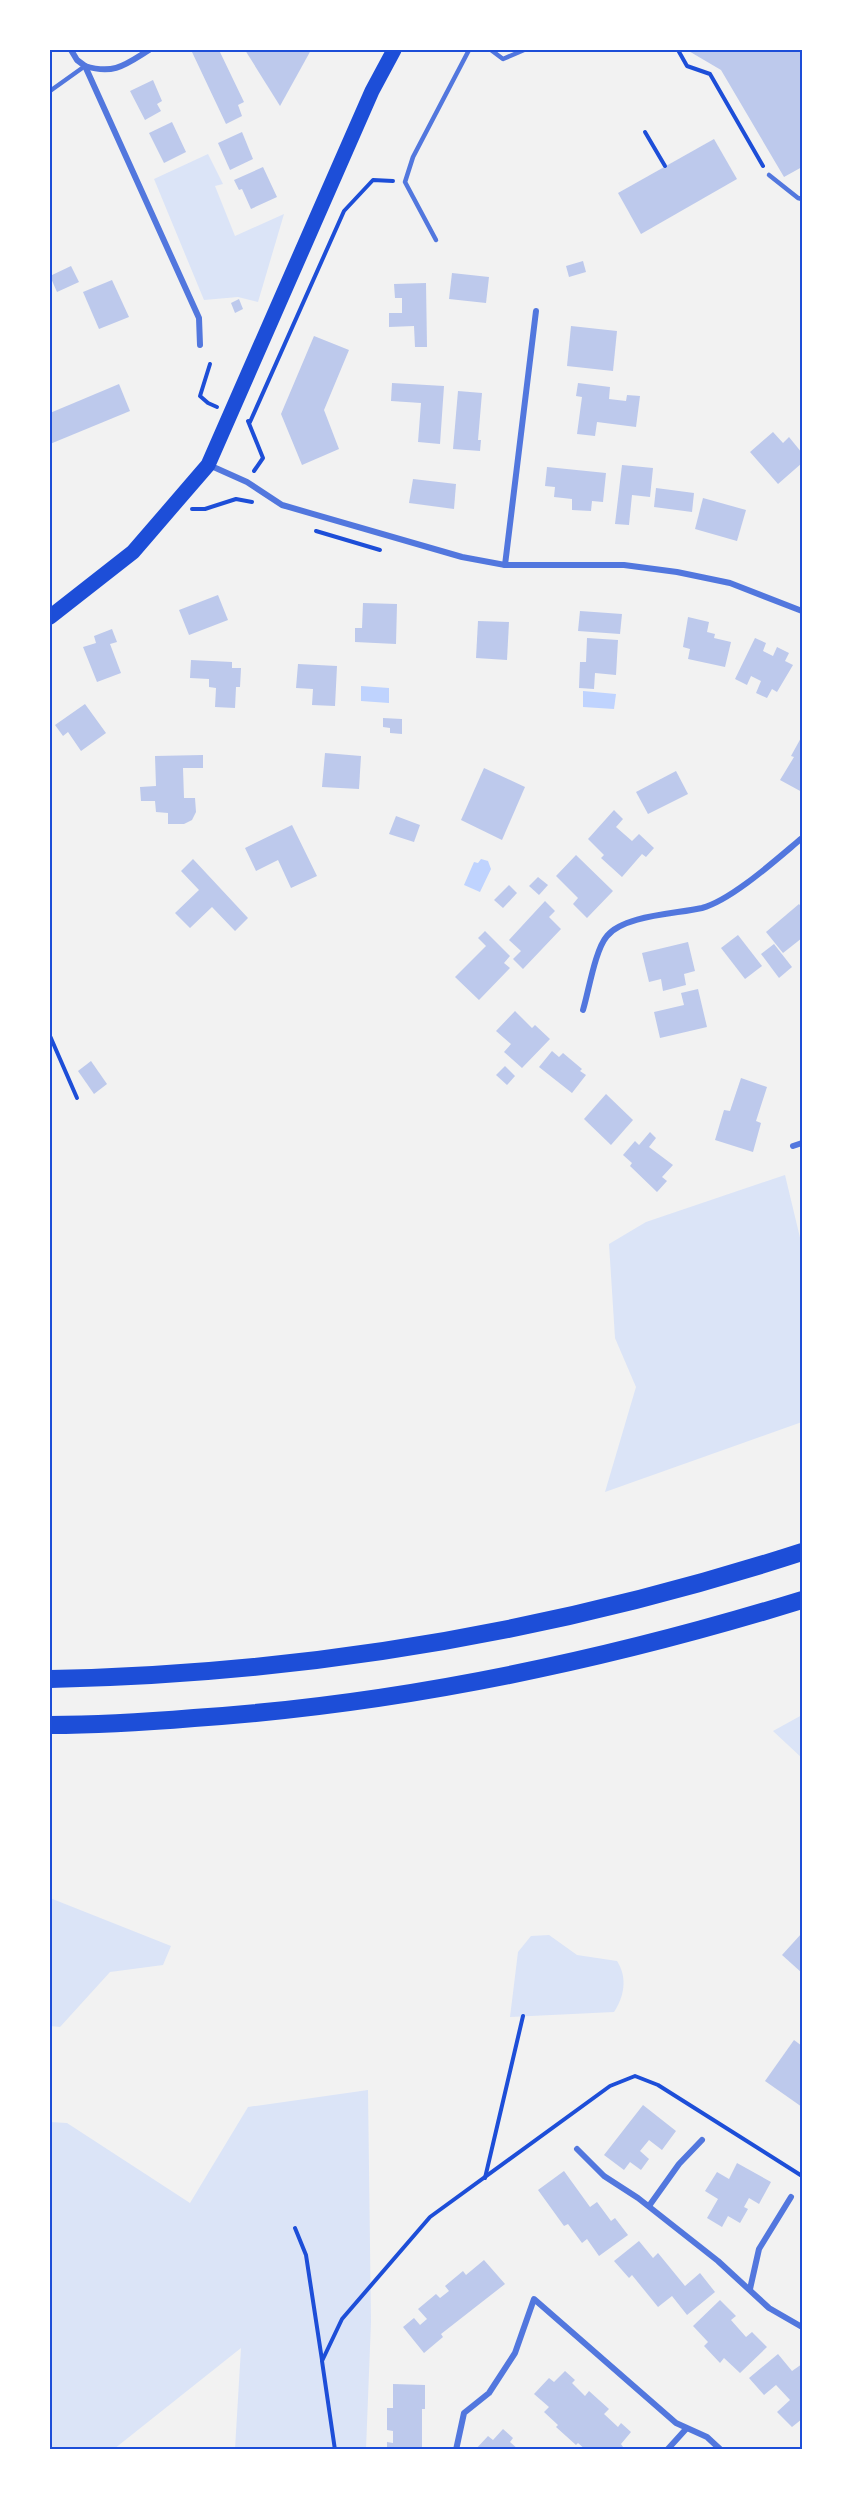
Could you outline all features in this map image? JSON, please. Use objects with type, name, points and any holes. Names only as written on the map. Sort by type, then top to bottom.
[{"type":"highway","points":[[50,1679],[124,1678],[248,1669],[352,1657],[452,1641],[610,1608],[731,1575],[802,1552]]},
{"type":"highway","points":[[50,1725],[238,1716],[353,1703],[477,1683],[594,1659],[716,1627],[802,1600]]},
{"type":"main road","points":[[50,617],[134,552],[208,465],[372,91],[394,50]]},
{"type":"street","points":[[71,50],[77,60],[85,66],[98,70],[110,70],[122,66],[148,50]]},
{"type":"street","points":[[85,66],[199,318],[200,345]]},
{"type":"street","points":[[506,566],[536,311]]},
{"type":"street","points":[[208,465],[247,482],[282,505],[462,557],[506,566],[624,565],[677,572],[730,583],[802,611]]},
{"type":"street","points":[[583,1010],[599,949],[608,935],[620,926],[636,921],[705,908],[747,884],[802,838]]},
{"type":"street","points":[[793,1146],[802,1143]]},
{"type":"street","points":[[650,2206],[679,2164],[702,2140]]},
{"type":"street","points":[[577,2149],[604,2176],[650,2206],[750,2289],[769,2308],[802,2327]]},
{"type":"street","points":[[750,2289],[759,2248],[791,2197]]},
{"type":"street","points":[[456,2450],[464,2413],[489,2393],[515,2353],[534,2299],[676,2423],[706,2437],[721,2450]]},
{"type":"street","points":[[667,2450],[686,2429]]},
{"type":"lane","points":[[436,240],[405,182],[413,157],[469,50]]},
{"type":"lane","points":[[491,50],[503,59],[524,50]]},
{"type":"lane","points":[[50,91],[85,66]]},
{"type":"lane","points":[[769,175],[802,199]]},
{"type":"path","points":[[678,50],[687,66],[710,74],[769,175]]},
{"type":"path","points":[[645,132],[665,166]]},
{"type":"path","points":[[250,422],[344,211],[373,180],[405,182]]},
{"type":"path","points":[[50,1036],[77,1098]]},
{"type":"path","points":[[485,2178],[523,2016]]},
{"type":"path","points":[[322,2361],[342,2319],[430,2217],[610,2086],[635,2076],[658,2085],[802,2176]]},
{"type":"path","points":[[295,2228],[306,2255],[335,2450]]},
{"type":"shaded area","points":[[208,154],[223,184],[215,186],[235,236],[284,214],[258,302],[238,297],[204,300],[154,179]]},
{"type":"shaded area","points":[[785,1175],[802,1246],[802,1422],[605,1492],[636,1387],[615,1338],[609,1244],[646,1222]]},
{"type":"shaded area","points":[[802,1715],[802,1758],[773,1731]]},
{"type":"shaded area","points":[[50,1898],[171,1946],[163,1965],[110,1972],[60,2027],[50,2026]]},
{"type":"shaded area","points":[[549,1935],[577,1955],[617,1961],[624,1981],[620,2000],[614,2012],[510,2017],[518,1952],[531,1936]]},
{"type":"shaded area","points":[[368,2090],[371,2322],[366,2449],[235,2449],[241,2348],[114,2449],[50,2450],[50,2122],[67,2123],[190,2203],[248,2107]]},
{"type":"water","points":[[361,686],[389,688],[389,703],[361,701]]},
{"type":"water","points":[[583,691],[616,694],[614,709],[583,707]]},
{"type":"water","points":[[481,859],[488,861],[491,869],[480,892],[464,885],[474,862],[478,863]]},
{"type":"building","points":[[219,50],[244,102],[238,105],[242,116],[226,124],[192,52]]},
{"type":"building","points":[[245,50],[311,50],[280,106]]},
{"type":"building","points":[[687,50],[802,50],[802,167],[784,177],[721,70]]},
{"type":"building","points":[[153,80],[162,101],[157,104],[161,111],[145,120],[130,91]]},
{"type":"building","points":[[172,122],[186,152],[164,163],[149,133]]},
{"type":"building","points":[[242,132],[253,159],[230,170],[218,143]]},
{"type":"building","points":[[714,139],[737,179],[641,234],[618,193]]},
{"type":"building","points":[[263,167],[277,197],[251,209],[242,189],[239,190],[234,180]]},
{"type":"building","points":[[583,261],[586,272],[569,277],[566,266]]},
{"type":"building","points":[[71,266],[79,282],[57,292],[50,276]]},
{"type":"building","points":[[452,273],[489,277],[486,303],[449,299]]},
{"type":"building","points":[[112,280],[129,317],[99,329],[83,292]]},
{"type":"building","points":[[426,283],[427,347],[415,347],[414,326],[389,327],[389,313],[402,313],[402,298],[395,298],[394,284]]},
{"type":"building","points":[[239,299],[243,309],[235,313],[231,303]]},
{"type":"building","points":[[571,326],[617,331],[613,371],[567,366]]},
{"type":"building","points":[[314,336],[349,350],[324,410],[339,449],[302,465],[281,414]]},
{"type":"building","points":[[392,383],[444,386],[440,444],[418,442],[421,403],[391,401]]},
{"type":"building","points":[[578,383],[610,387],[609,399],[626,401],[627,395],[640,396],[636,427],[597,422],[595,436],[577,434],[582,397],[576,396]]},
{"type":"building","points":[[119,384],[130,411],[50,444],[50,413]]},
{"type":"building","points":[[458,391],[482,393],[478,440],[481,440],[480,451],[453,449]]},
{"type":"building","points":[[773,432],[783,443],[789,437],[802,453],[802,463],[778,484],[750,452]]},
{"type":"building","points":[[622,465],[653,468],[650,497],[632,495],[629,525],[615,524]]},
{"type":"building","points":[[547,467],[606,473],[603,502],[592,501],[591,511],[572,510],[572,499],[554,497],[555,487],[545,486]]},
{"type":"building","points":[[413,479],[456,484],[454,509],[409,503]]},
{"type":"building","points":[[656,488],[694,493],[692,512],[654,507]]},
{"type":"building","points":[[703,498],[746,510],[737,541],[695,529]]},
{"type":"building","points":[[218,595],[228,620],[189,635],[179,610]]},
{"type":"building","points":[[363,603],[397,604],[396,644],[355,642],[355,628],[362,628]]},
{"type":"building","points":[[580,611],[622,614],[620,634],[578,631]]},
{"type":"building","points":[[688,617],[709,622],[707,632],[715,634],[714,638],[731,642],[725,667],[688,659],[690,649],[683,647]]},
{"type":"building","points":[[478,621],[509,622],[507,660],[476,658]]},
{"type":"building","points":[[112,629],[117,642],[110,644],[121,673],[97,682],[83,647],[96,643],[94,636]]},
{"type":"building","points":[[587,638],[618,640],[616,675],[595,673],[594,689],[579,688],[580,662],[586,662]]},
{"type":"building","points":[[755,638],[766,643],[763,651],[773,656],[777,647],[789,653],[785,661],[793,665],[777,692],[772,689],[767,698],[756,693],[761,681],[751,676],[747,685],[735,679]]},
{"type":"building","points":[[191,660],[232,662],[232,668],[241,668],[240,687],[236,687],[235,708],[215,707],[216,688],[209,687],[209,679],[190,678]]},
{"type":"building","points":[[298,664],[337,666],[335,706],[312,705],[313,689],[296,688]]},
{"type":"building","points":[[85,704],[106,733],[81,751],[68,732],[63,736],[55,725]]},
{"type":"building","points":[[383,718],[402,719],[402,734],[390,733],[390,728],[383,727]]},
{"type":"building","points":[[802,736],[802,792],[780,780],[794,757],[791,756]]},
{"type":"building","points":[[325,753],[361,756],[359,789],[322,787]]},
{"type":"building","points":[[203,755],[203,768],[183,768],[184,798],[195,798],[196,812],[192,820],[184,824],[168,824],[168,813],[156,812],[155,801],[141,801],[140,787],[156,786],[155,756]]},
{"type":"building","points":[[484,768],[525,787],[502,840],[461,820]]},
{"type":"building","points":[[676,771],[688,794],[648,814],[636,792]]},
{"type":"building","points":[[614,810],[623,819],[616,827],[632,841],[639,834],[654,848],[646,857],[642,854],[622,877],[601,858],[604,855],[588,839]]},
{"type":"building","points":[[396,816],[420,825],[414,842],[389,834]]},
{"type":"building","points":[[292,825],[317,876],[291,888],[278,860],[256,871],[245,848]]},
{"type":"building","points":[[576,855],[613,891],[587,918],[573,904],[578,898],[556,876]]},
{"type":"building","points":[[193,859],[248,918],[235,931],[212,907],[190,928],[175,913],[199,890],[181,871]]},
{"type":"building","points":[[538,877],[548,885],[539,895],[529,886]]},
{"type":"building","points":[[509,885],[517,893],[503,908],[494,900]]},
{"type":"building","points":[[545,901],[555,911],[549,917],[561,929],[523,969],[513,959],[521,951],[509,940]]},
{"type":"building","points":[[799,904],[802,908],[802,938],[783,953],[766,932]]},
{"type":"building","points":[[485,931],[510,956],[504,963],[510,968],[479,1000],[455,977],[486,946],[478,938]]},
{"type":"building","points":[[738,935],[762,966],[745,979],[721,948]]},
{"type":"building","points":[[688,942],[695,971],[684,974],[686,985],[663,991],[661,979],[649,982],[642,953]]},
{"type":"building","points":[[774,944],[792,967],[779,978],[761,954]]},
{"type":"building","points":[[698,989],[707,1027],[660,1038],[654,1012],[684,1005],[681,993]]},
{"type":"building","points":[[515,1011],[532,1028],[535,1025],[550,1039],[522,1068],[504,1052],[511,1044],[496,1031]]},
{"type":"building","points":[[552,1051],[559,1057],[563,1053],[586,1075],[572,1093],[539,1067]]},
{"type":"building","points":[[91,1061],[107,1084],[94,1094],[78,1071]]},
{"type":"building","points":[[505,1066],[515,1076],[507,1085],[496,1075]]},
{"type":"building","points":[[741,1078],[767,1087],[756,1121],[761,1123],[753,1152],[715,1140],[724,1110],[730,1111]]},
{"type":"building","points":[[606,1094],[633,1120],[611,1145],[584,1119]]},
{"type":"building","points":[[650,1132],[656,1138],[649,1147],[673,1165],[662,1177],[667,1181],[657,1192],[630,1166],[632,1163],[623,1155],[635,1141],[639,1145]]},
{"type":"building","points":[[802,1933],[802,1973],[782,1955]]},
{"type":"building","points":[[794,2040],[802,2046],[802,2107],[765,2081]]},
{"type":"building","points":[[643,2105],[676,2131],[662,2150],[649,2140],[640,2151],[649,2159],[641,2170],[630,2162],[624,2170],[604,2155]]},
{"type":"building","points":[[737,2163],[771,2182],[759,2204],[749,2198],[744,2207],[748,2209],[740,2223],[728,2216],[722,2227],[707,2218],[718,2199],[705,2191],[717,2172],[729,2179]]},
{"type":"building","points":[[564,2171],[590,2207],[597,2202],[611,2221],[615,2218],[628,2235],[599,2256],[587,2239],[582,2243],[568,2224],[564,2226],[538,2190]]},
{"type":"building","points":[[639,2241],[653,2258],[658,2253],[685,2286],[700,2273],[715,2292],[687,2315],[672,2296],[658,2307],[632,2275],[629,2278],[614,2261]]},
{"type":"building","points":[[484,2260],[505,2284],[441,2334],[443,2337],[424,2353],[403,2327],[414,2318],[420,2325],[427,2319],[418,2309],[436,2294],[440,2298],[449,2291],[445,2286],[463,2271],[466,2275]]},
{"type":"building","points":[[720,2300],[736,2316],[731,2320],[746,2337],[752,2332],[767,2347],[740,2373],[724,2358],[720,2363],[704,2346],[708,2342],[693,2326]]},
{"type":"building","points":[[778,2354],[792,2371],[802,2364],[800,2390],[802,2392],[802,2419],[792,2427],[777,2412],[790,2400],[776,2385],[764,2395],[749,2378]]},
{"type":"building","points":[[565,2371],[575,2380],[572,2383],[585,2396],[589,2391],[609,2409],[604,2414],[618,2427],[621,2423],[631,2432],[621,2444],[625,2450],[586,2450],[578,2443],[576,2445],[556,2427],[558,2425],[544,2412],[549,2407],[534,2394],[549,2378],[554,2382]]},
{"type":"building","points":[[393,2384],[425,2385],[425,2409],[422,2409],[422,2450],[387,2450],[387,2442],[393,2443],[393,2431],[387,2430],[387,2408],[393,2408]]},
{"type":"building","points":[[503,2429],[513,2438],[510,2442],[519,2450],[475,2450],[488,2436],[493,2440]]}]
